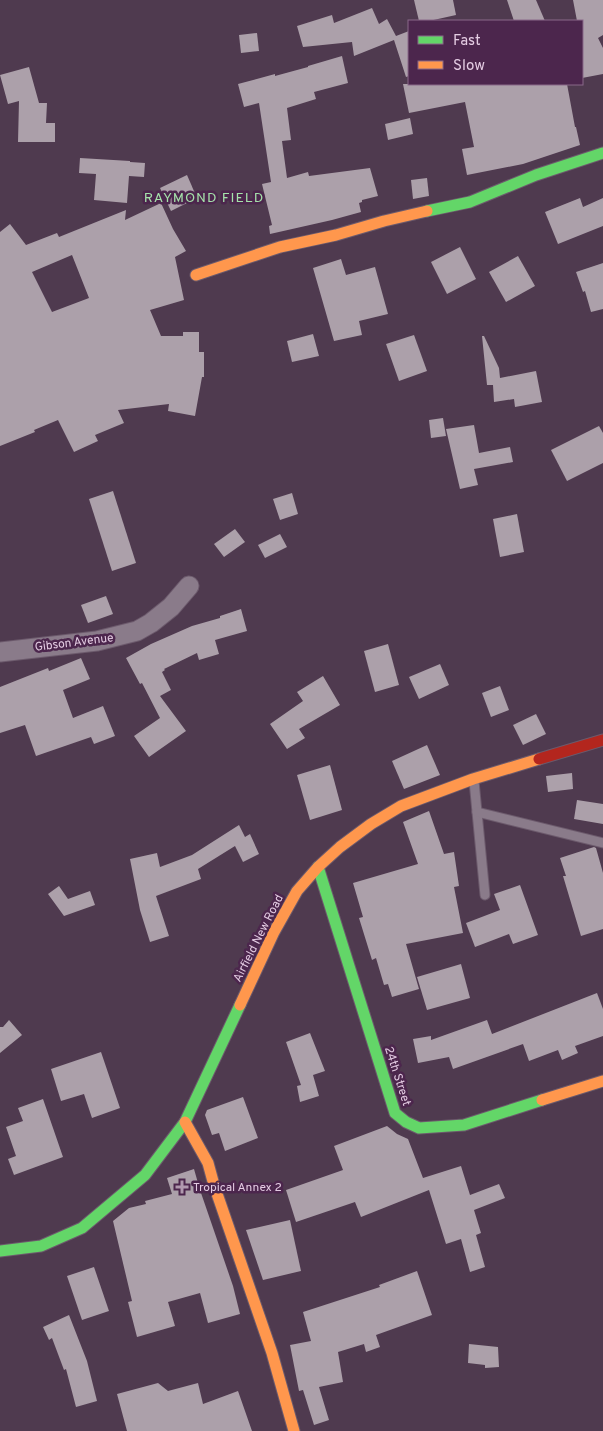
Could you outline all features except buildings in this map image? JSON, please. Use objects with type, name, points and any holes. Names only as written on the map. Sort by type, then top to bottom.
[{"type":"street","points":[[196,275],[280,247],[470,202],[569,163],[603,154]]},
{"type":"street","name":"Gibson Avenue","points":[[0,652],[97,641],[137,631],[151,623],[170,607],[189,586]]},
{"type":"street","name":"Airfield New Road","points":[[0,1252],[42,1246],[82,1228],[145,1176],[185,1122],[274,932],[297,891],[318,867],[340,847],[371,824],[401,806],[473,778],[603,740]]},
{"type":"street","name":"24th Street","points":[[318,867],[395,1113],[406,1122],[419,1128],[464,1125],[603,1081]]},
{"type":"street","points":[[185,1122],[208,1163],[272,1353],[294,1431]]},
{"type":"lane","points":[[473,778],[485,895]]},
{"type":"lane","points":[[477,812],[603,843]]},
{"type":"traffic: fast","points":[[427,211],[470,202],[536,175],[603,153]]},
{"type":"traffic: fast","points":[[318,867],[395,1113],[406,1122],[419,1128],[464,1125],[542,1100]]},
{"type":"traffic: fast","points":[[0,1251],[41,1246],[82,1228],[145,1175],[185,1122],[240,1005]]},
{"type":"traffic: slow","points":[[196,275],[280,247],[336,235],[427,211]]},
{"type":"traffic: slow","points":[[240,1005],[274,932],[297,891],[318,867],[340,847],[371,824],[401,806],[473,779],[539,759]]},
{"type":"traffic: slow","points":[[542,1100],[603,1081]]},
{"type":"traffic: slow","points":[[185,1122],[208,1163],[272,1353],[294,1431]]},
{"type":"traffic: jam","points":[[539,759],[603,740]]},
{"type":"place","name":"Tropical Annex 2","points":[[182,1187]]},
{"type":"district","name":"RAYMOND FIELD","points":[[204,197]]}]
